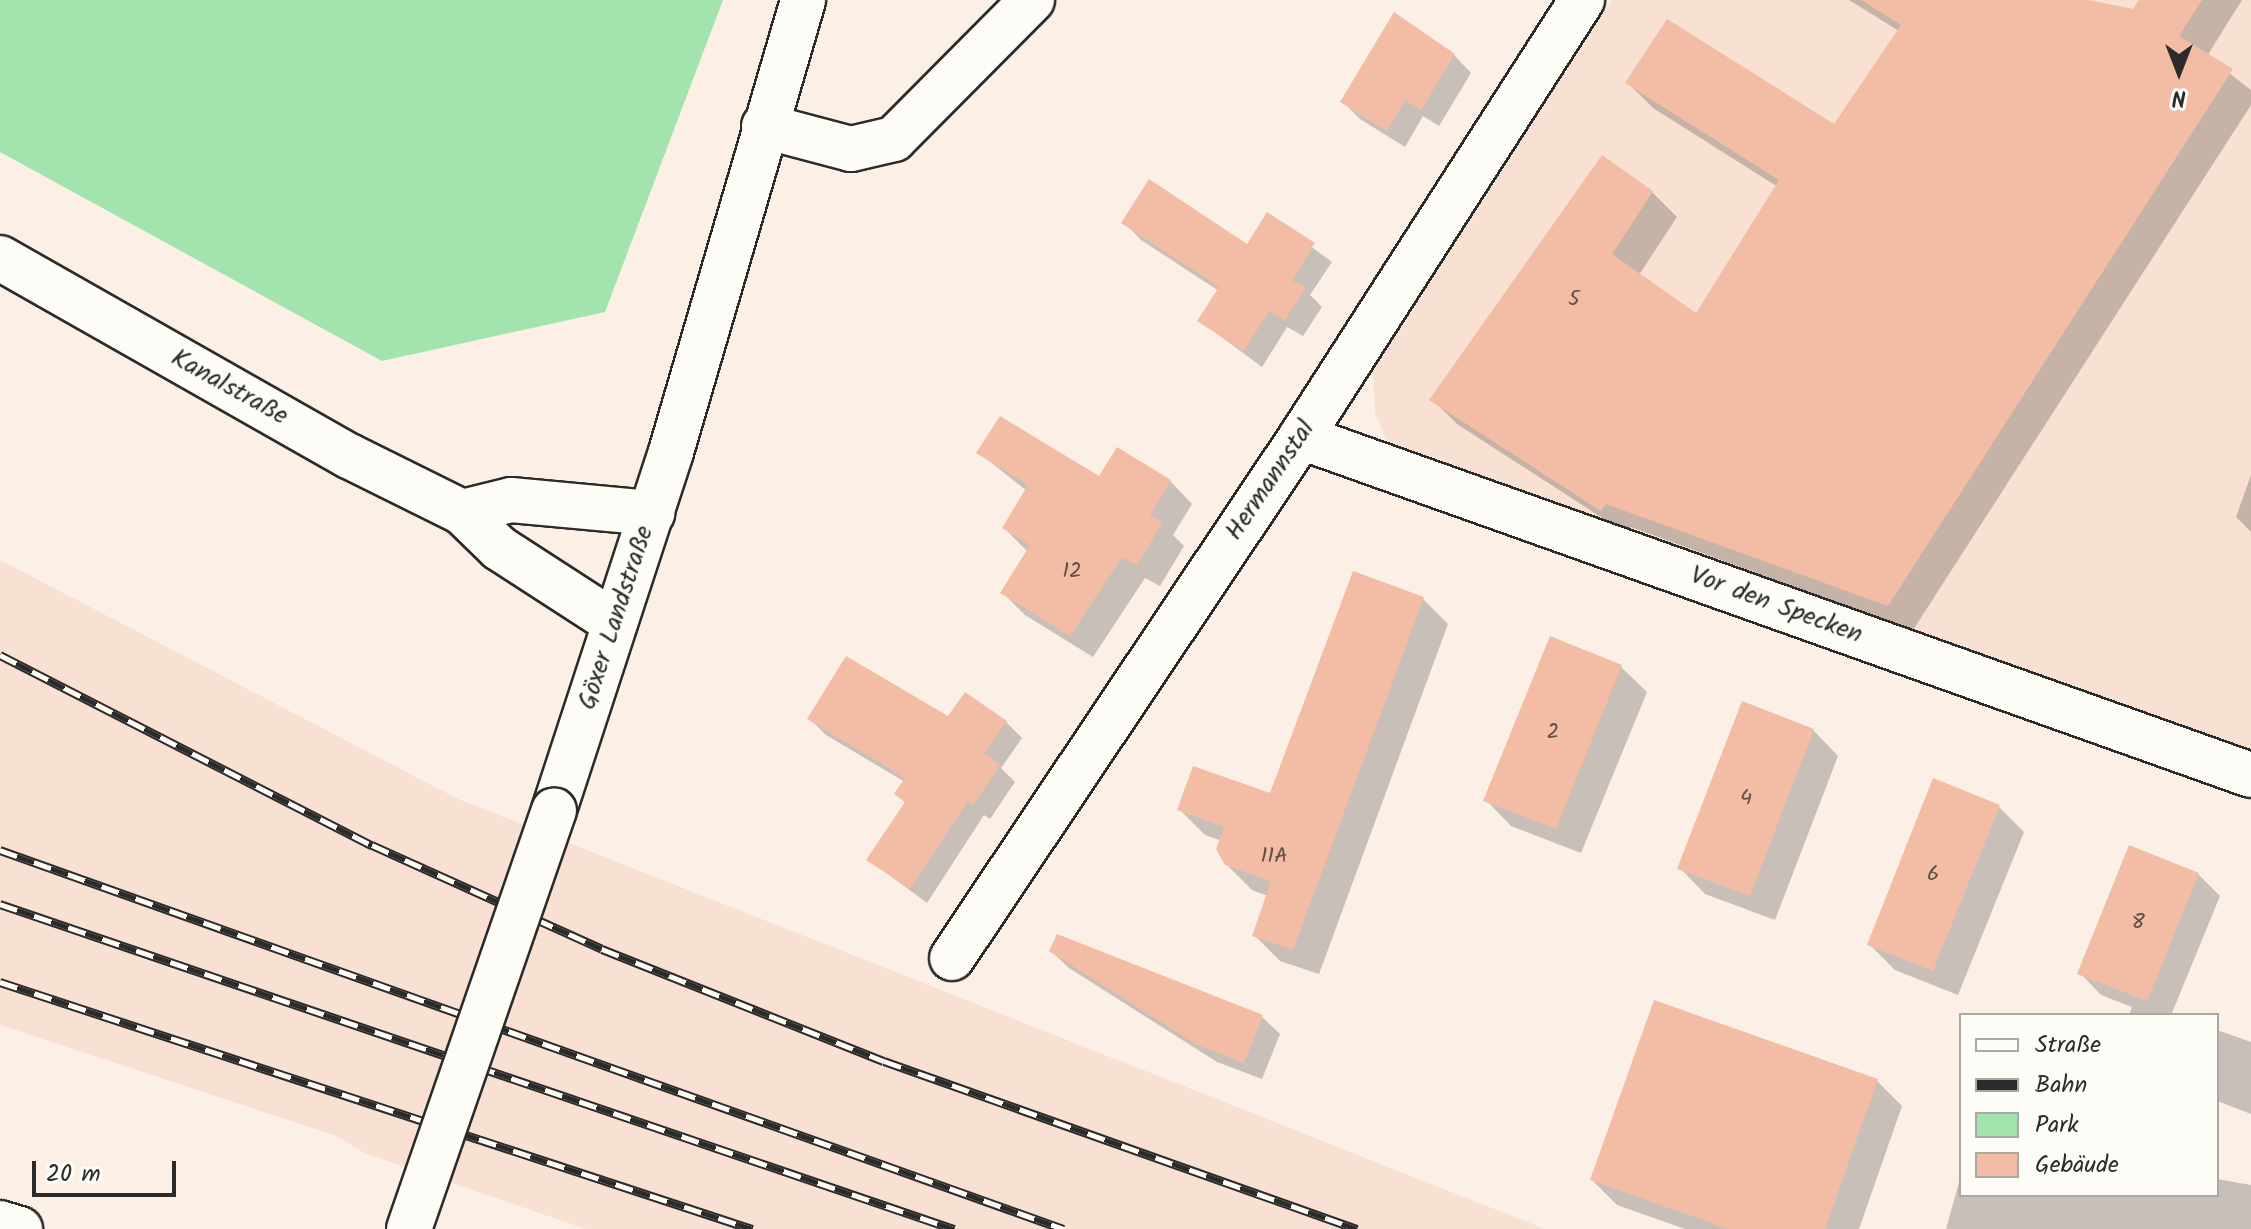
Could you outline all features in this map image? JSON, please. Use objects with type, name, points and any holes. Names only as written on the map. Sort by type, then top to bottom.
[{"type":"street","name":"Göxer Landstraße","points":[[409,1229],[554,810],[652,513],[803,0]]},
{"type":"street","points":[[764,126],[851,149],[894,139],[1032,0]]},
{"type":"street","name":"Hermannstal","points":[[952,958],[1301,437],[1582,0]]},
{"type":"street","name":"Kanalstraße","points":[[0,258],[349,456],[462,512],[499,548],[615,623]]},
{"type":"street","name":"Vor den Specken","points":[[1301,437],[2251,775]]},
{"type":"street","points":[[462,512],[511,500],[652,513]]},
{"type":"street","points":[[0,1223],[20,1229]]},
{"type":"shaded area","points":[[1612,0],[2251,0],[2251,766],[1394,456],[1375,413],[1373,372]]},
{"type":"shaded area","points":[[0,560],[458,799],[1545,1229],[586,1229],[362,1152],[337,1136],[0,1025]]},
{"type":"green space","points":[[0,0],[723,0],[605,312],[382,361],[0,152]]},
{"type":"building","points":[[1861,0],[2088,0],[2133,9],[2139,0],[2202,0],[2179,36],[2233,69],[1888,606],[1606,504],[1601,511],[1429,400],[1602,155],[1653,191],[1612,254],[1696,313],[1779,180],[1625,83],[1667,19],[1834,124],[1901,25]]},
{"type":"building","points":[[1394,12],[1455,54],[1421,110],[1405,100],[1387,131],[1340,102]]},
{"type":"building","points":[[1149,179],[1247,244],[1267,212],[1315,243],[1292,280],[1306,288],[1285,320],[1269,311],[1244,351],[1197,321],[1219,287],[1121,223]]},
{"type":"building","points":[[1000,416],[1099,476],[1117,447],[1171,480],[1150,515],[1163,522],[1137,565],[1122,557],[1070,636],[1000,593],[1030,545],[1002,528],[1028,485],[976,453]]},
{"type":"building","points":[[1353,571],[1424,597],[1293,950],[1252,936],[1271,881],[1225,865],[1216,849],[1224,827],[1177,810],[1193,766],[1270,793]]},
{"type":"building","points":[[1550,636],[1622,665],[1556,829],[1483,801]]},
{"type":"building","points":[[846,656],[948,716],[965,692],[1007,721],[984,753],[1000,765],[973,805],[968,801],[910,889],[866,860],[905,802],[894,794],[905,778],[807,719]]},
{"type":"building","points":[[1742,701],[1814,729],[1750,896],[1677,869]]},
{"type":"building","points":[[1933,778],[2000,805],[1933,971],[1867,945]]},
{"type":"building","points":[[2129,845],[2199,873],[2147,1001],[2077,974]]},
{"type":"building","points":[[1057,934],[1263,1015],[1244,1063],[1197,1045],[1049,951]]},
{"type":"building","points":[[1654,1000],[1878,1079],[1825,1229],[1728,1229],[1590,1180]]},
{"type":"railway","points":[[0,655],[372,845],[602,949],[884,1061],[1357,1229]]},
{"type":"railway","points":[[0,850],[1064,1229]]},
{"type":"railway","points":[[0,904],[954,1229]]},
{"type":"railway","points":[[0,982],[752,1229]]}]
